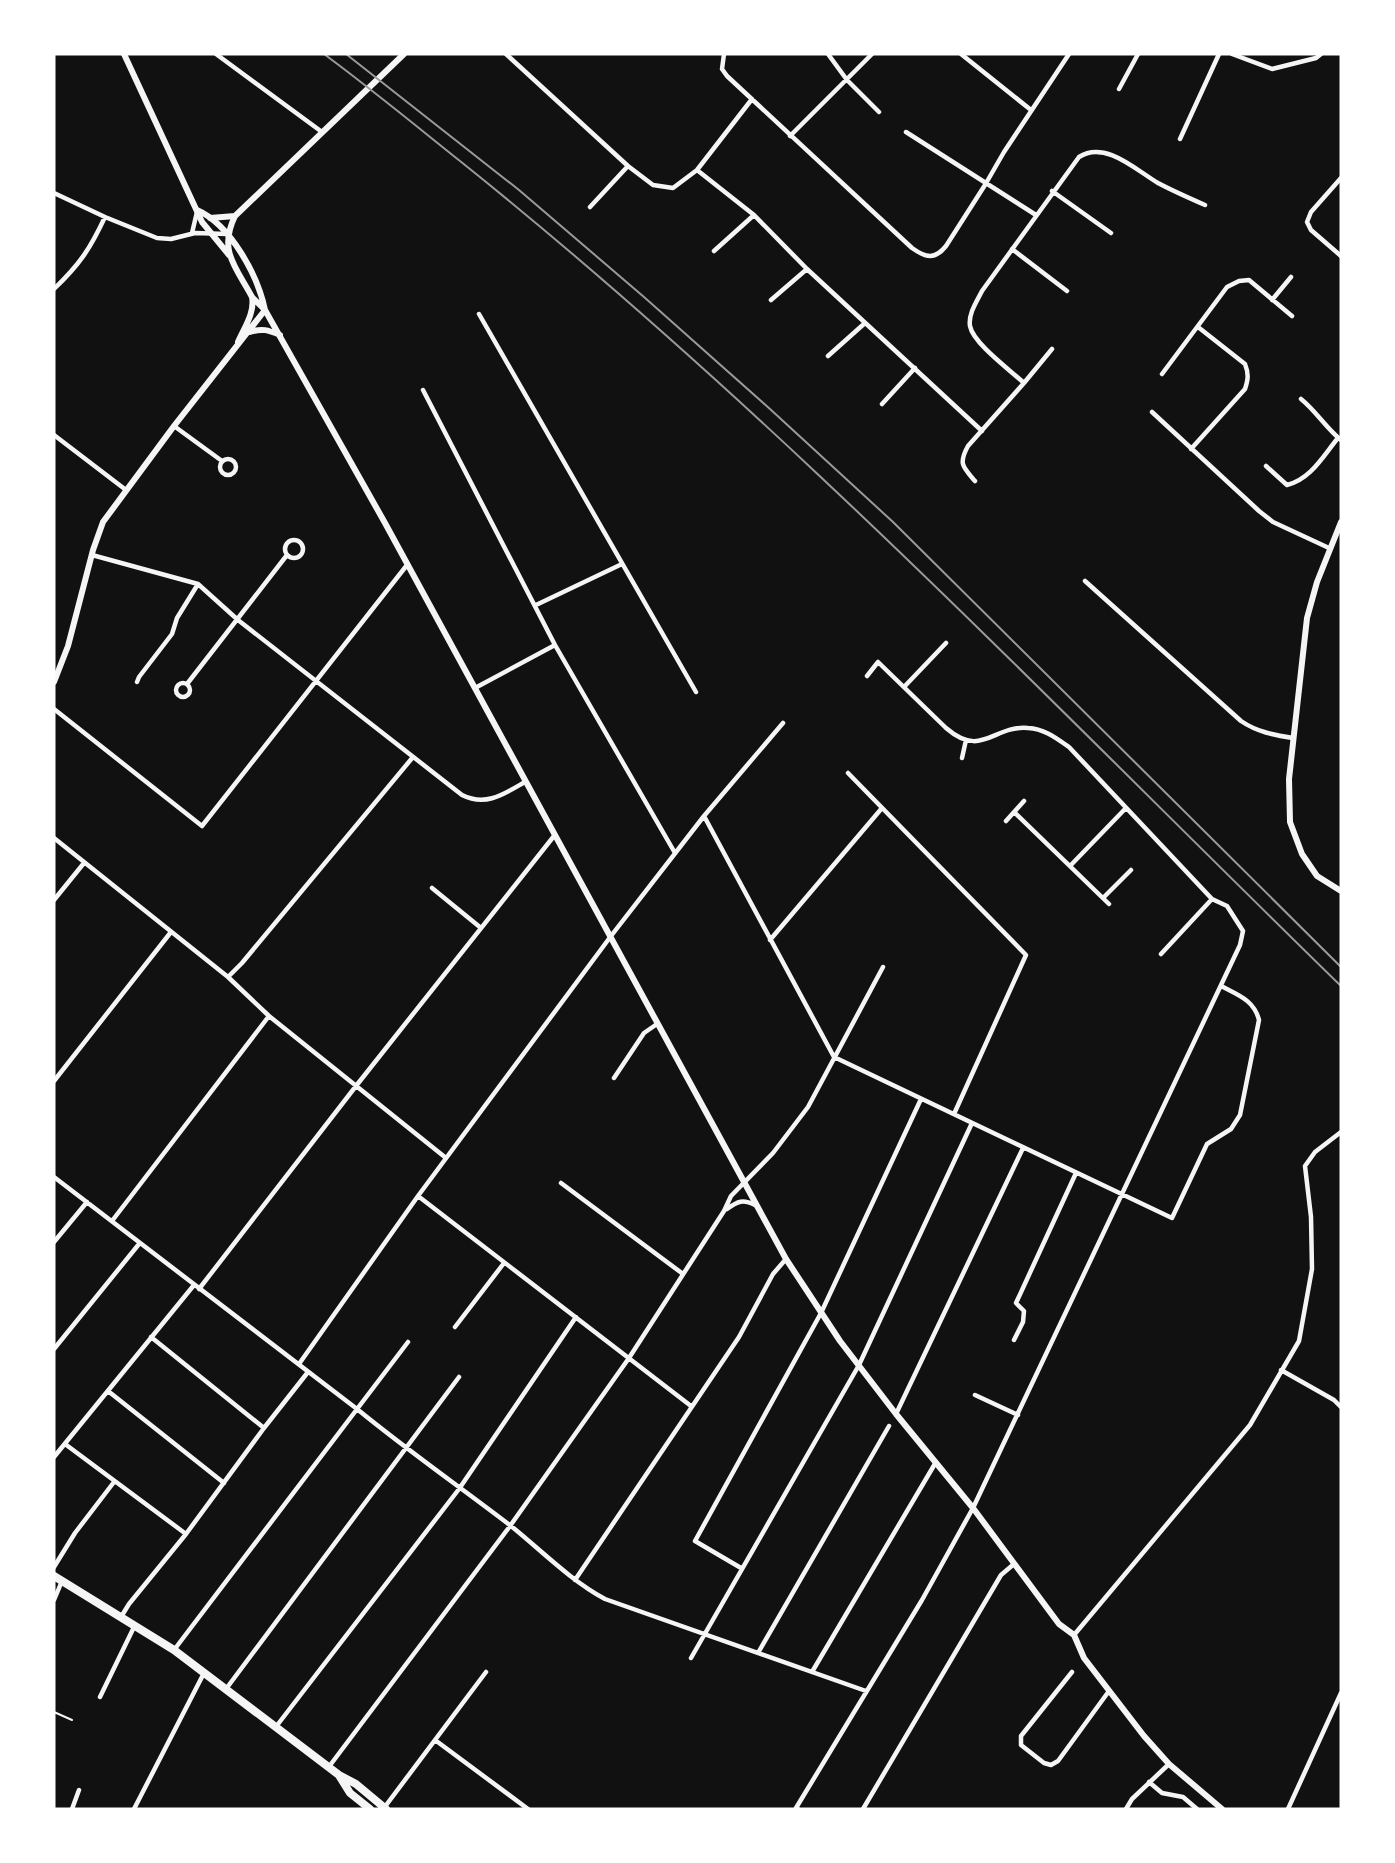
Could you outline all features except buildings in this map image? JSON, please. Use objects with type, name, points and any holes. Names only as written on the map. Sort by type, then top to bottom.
[{"type":"main road","points":[[54,1576],[174,1650],[328,1768],[356,1784],[385,1809]]},
{"type":"main road","points":[[339,1775],[350,1793],[370,1809]]},
{"type":"street","points":[[124,54],[202,222],[229,255],[252,297],[265,310],[280,336],[385,523],[786,1259],[821,1313],[859,1365],[973,1508],[1059,1624],[1074,1635],[1084,1658],[1109,1691],[1169,1764],[1222,1809]]},
{"type":"street","points":[[216,54],[322,132]]},
{"type":"street","points":[[229,255],[227,234],[235,216],[404,54]]},
{"type":"street","points":[[506,54],[628,166],[653,185],[673,188],[697,170],[752,99]]},
{"type":"street","points":[[724,54],[722,69],[790,136],[918,253],[933,257],[940,254],[1069,54]]},
{"type":"street","points":[[828,54],[847,80],[879,112]]},
{"type":"street","points":[[790,136],[872,54]]},
{"type":"street","points":[[962,54],[1031,110]]},
{"type":"street","points":[[1119,89],[1138,54]]},
{"type":"street","points":[[1180,139],[1219,54]]},
{"type":"street","points":[[1232,54],[1272,69],[1316,58],[1322,54]]},
{"type":"street","points":[[906,132],[1036,215]]},
{"type":"street","points":[[1024,383],[977,341],[970,325],[973,309],[982,291],[1052,191],[1079,157],[1086,153],[1101,152],[1110,155],[1204,205]]},
{"type":"street","points":[[591,207],[628,166]]},
{"type":"street","points":[[697,170],[754,215],[807,269],[982,431]]},
{"type":"street","points":[[1341,178],[1311,213],[1307,222],[1311,230],[1341,256]]},
{"type":"street","points":[[1052,191],[1111,233]]},
{"type":"street","points":[[54,193],[158,238],[171,239],[192,233],[227,234]]},
{"type":"street","points":[[54,682],[68,646],[103,522],[174,426],[265,310],[261,289],[237,247],[210,218],[197,210]]},
{"type":"street","points":[[192,233],[197,210]]},
{"type":"street","points":[[714,251],[754,215]]},
{"type":"street","points":[[210,218],[235,216]]},
{"type":"street","points":[[54,289],[72,272],[90,248],[105,217]]},
{"type":"street","points":[[1012,249],[1067,291]]},
{"type":"street","points":[[771,300],[807,269]]},
{"type":"street","points":[[1272,300],[1291,277]]},
{"type":"street","points":[[1162,374],[1227,287],[1239,281],[1249,280],[1292,316]]},
{"type":"street","points":[[235,348],[253,310],[252,297]]},
{"type":"street","points":[[478,314],[696,692]]},
{"type":"street","points":[[828,356],[865,322]]},
{"type":"street","points":[[1191,449],[1245,390],[1248,380],[1248,370],[1245,364],[1198,327]]},
{"type":"street","points":[[249,333],[259,329],[268,330],[280,336]]},
{"type":"street","points":[[975,481],[963,468],[962,458],[968,446],[1052,349]]},
{"type":"street","points":[[882,404],[915,368]]},
{"type":"street","points":[[423,390],[555,645],[675,853]]},
{"type":"street","points":[[1266,466],[1287,485],[1299,482],[1339,439],[1321,421],[1313,409],[1301,399]]},
{"type":"street","points":[[1152,412],[1273,522],[1329,548]]},
{"type":"street","points":[[174,426],[222,461]]},
{"type":"street","points":[[54,435],[126,490]]},
{"type":"street","points":[[1341,522],[1329,548],[1307,618],[1289,779],[1290,822],[1295,839],[1310,868],[1326,883],[1341,891]]},
{"type":"street","points":[[92,555],[198,584],[238,620],[412,757],[471,800],[489,801],[525,782]]},
{"type":"street","points":[[187,684],[287,555]]},
{"type":"street","points":[[536,606],[622,564]]},
{"type":"street","points":[[54,709],[202,826],[407,565]]},
{"type":"street","points":[[1085,581],[1241,721],[1253,729],[1293,738]]},
{"type":"street","points":[[137,682],[172,634],[177,618],[198,584]]},
{"type":"street","points":[[904,687],[946,642]]},
{"type":"street","points":[[475,688],[555,645]]},
{"type":"street","points":[[797,1809],[922,1600],[973,1508],[1221,986],[1244,931],[1227,906],[1212,899],[1125,809],[1070,747],[1047,732],[1028,728],[1011,729],[988,739],[966,740],[946,728],[878,662],[867,676]]},
{"type":"street","points":[[299,1364],[418,1196],[610,936],[704,816],[783,723]]},
{"type":"street","points":[[962,758],[966,740]]},
{"type":"street","points":[[228,977],[412,757]]},
{"type":"street","points":[[848,773],[1026,955],[954,1114]]},
{"type":"street","points":[[1006,821],[1024,801]]},
{"type":"street","points":[[770,940],[882,808]]},
{"type":"street","points":[[1070,866],[1125,809]]},
{"type":"street","points":[[1014,812],[1109,904]]},
{"type":"street","points":[[704,816],[834,1057],[1172,1218],[1207,1144],[1231,1129],[1236,1123],[1245,1095],[1259,1020],[1253,1005],[1247,999],[1221,986]]},
{"type":"street","points":[[199,1289],[554,836]]},
{"type":"street","points":[[54,838],[228,977],[269,1016],[446,1158]]},
{"type":"street","points":[[54,900],[84,863]]},
{"type":"street","points":[[1103,898],[1131,870]]},
{"type":"street","points":[[432,888],[481,928]]},
{"type":"street","points":[[1161,954],[1212,899]]},
{"type":"street","points":[[54,1081],[171,932]]},
{"type":"street","points":[[328,1768],[510,1526],[628,1358],[724,1211],[731,1196],[744,1185],[789,1135],[808,1107],[883,967]]},
{"type":"street","points":[[112,1221],[269,1016]]},
{"type":"street","points":[[614,1078],[644,1034],[657,1024]]},
{"type":"street","points":[[741,1568],[695,1541],[821,1313],[921,1099]]},
{"type":"street","points":[[691,1658],[859,1365],[972,1123]]},
{"type":"street","points":[[1074,1635],[1250,1425],[1299,1341],[1312,1269],[1311,1217],[1305,1166],[1315,1152],[1341,1132]]},
{"type":"street","points":[[897,1414],[1023,1148]]},
{"type":"street","points":[[1014,1340],[1023,1322],[1024,1311],[1016,1303],[1076,1173]]},
{"type":"street","points":[[54,1177],[405,1448],[510,1526],[575,1580],[605,1599],[866,1691]]},
{"type":"street","points":[[561,1183],[683,1274]]},
{"type":"street","points":[[418,1196],[692,1406]]},
{"type":"street","points":[[724,1211],[739,1201],[746,1200],[755,1205]]},
{"type":"street","points":[[54,1242],[87,1202]]},
{"type":"street","points":[[54,1349],[139,1244]]},
{"type":"street","points":[[575,1580],[739,1336],[773,1274],[786,1259]]},
{"type":"street","points":[[455,1326],[504,1263]]},
{"type":"street","points":[[54,1457],[194,1285]]},
{"type":"street","points":[[276,1728],[459,1489],[576,1317]]},
{"type":"street","points":[[151,1337],[264,1428]]},
{"type":"street","points":[[174,1650],[408,1342]]},
{"type":"street","points":[[1281,1370],[1334,1400],[1341,1407]]},
{"type":"street","points":[[121,1617],[309,1372]]},
{"type":"street","points":[[226,1689],[459,1377]]},
{"type":"street","points":[[108,1391],[224,1483]]},
{"type":"street","points":[[975,1395],[1018,1414]]},
{"type":"street","points":[[758,1653],[889,1426]]},
{"type":"street","points":[[65,1444],[186,1534]]},
{"type":"street","points":[[812,1672],[936,1462]]},
{"type":"street","points":[[54,1567],[75,1533],[114,1482]]},
{"type":"street","points":[[863,1809],[1001,1575],[1014,1564]]},
{"type":"street","points":[[54,1600],[62,1581]]},
{"type":"street","points":[[100,1697],[135,1624]]},
{"type":"street","points":[[385,1809],[486,1672]]},
{"type":"street","points":[[1072,1672],[1020,1739],[1021,1745],[1044,1763],[1051,1765],[1058,1761],[1109,1691]]},
{"type":"street","points":[[134,1809],[204,1673]]},
{"type":"street","points":[[1288,1809],[1341,1693]]},
{"type":"street","points":[[435,1740],[528,1809]]},
{"type":"street","points":[[1126,1809],[1132,1799],[1169,1764]]},
{"type":"street","points":[[1149,1782],[1162,1793],[1183,1797],[1197,1809]]},
{"type":"street","points":[[72,1809],[79,1790]]},
{"type":"lane","points":[[54,1712],[72,1720]]},
{"type":"railway","points":[[324,54],[460,161],[576,257],[690,357],[911,563],[1341,986]]},
{"type":"railway","points":[[346,54],[519,190],[770,409],[893,522],[1341,967]]}]
